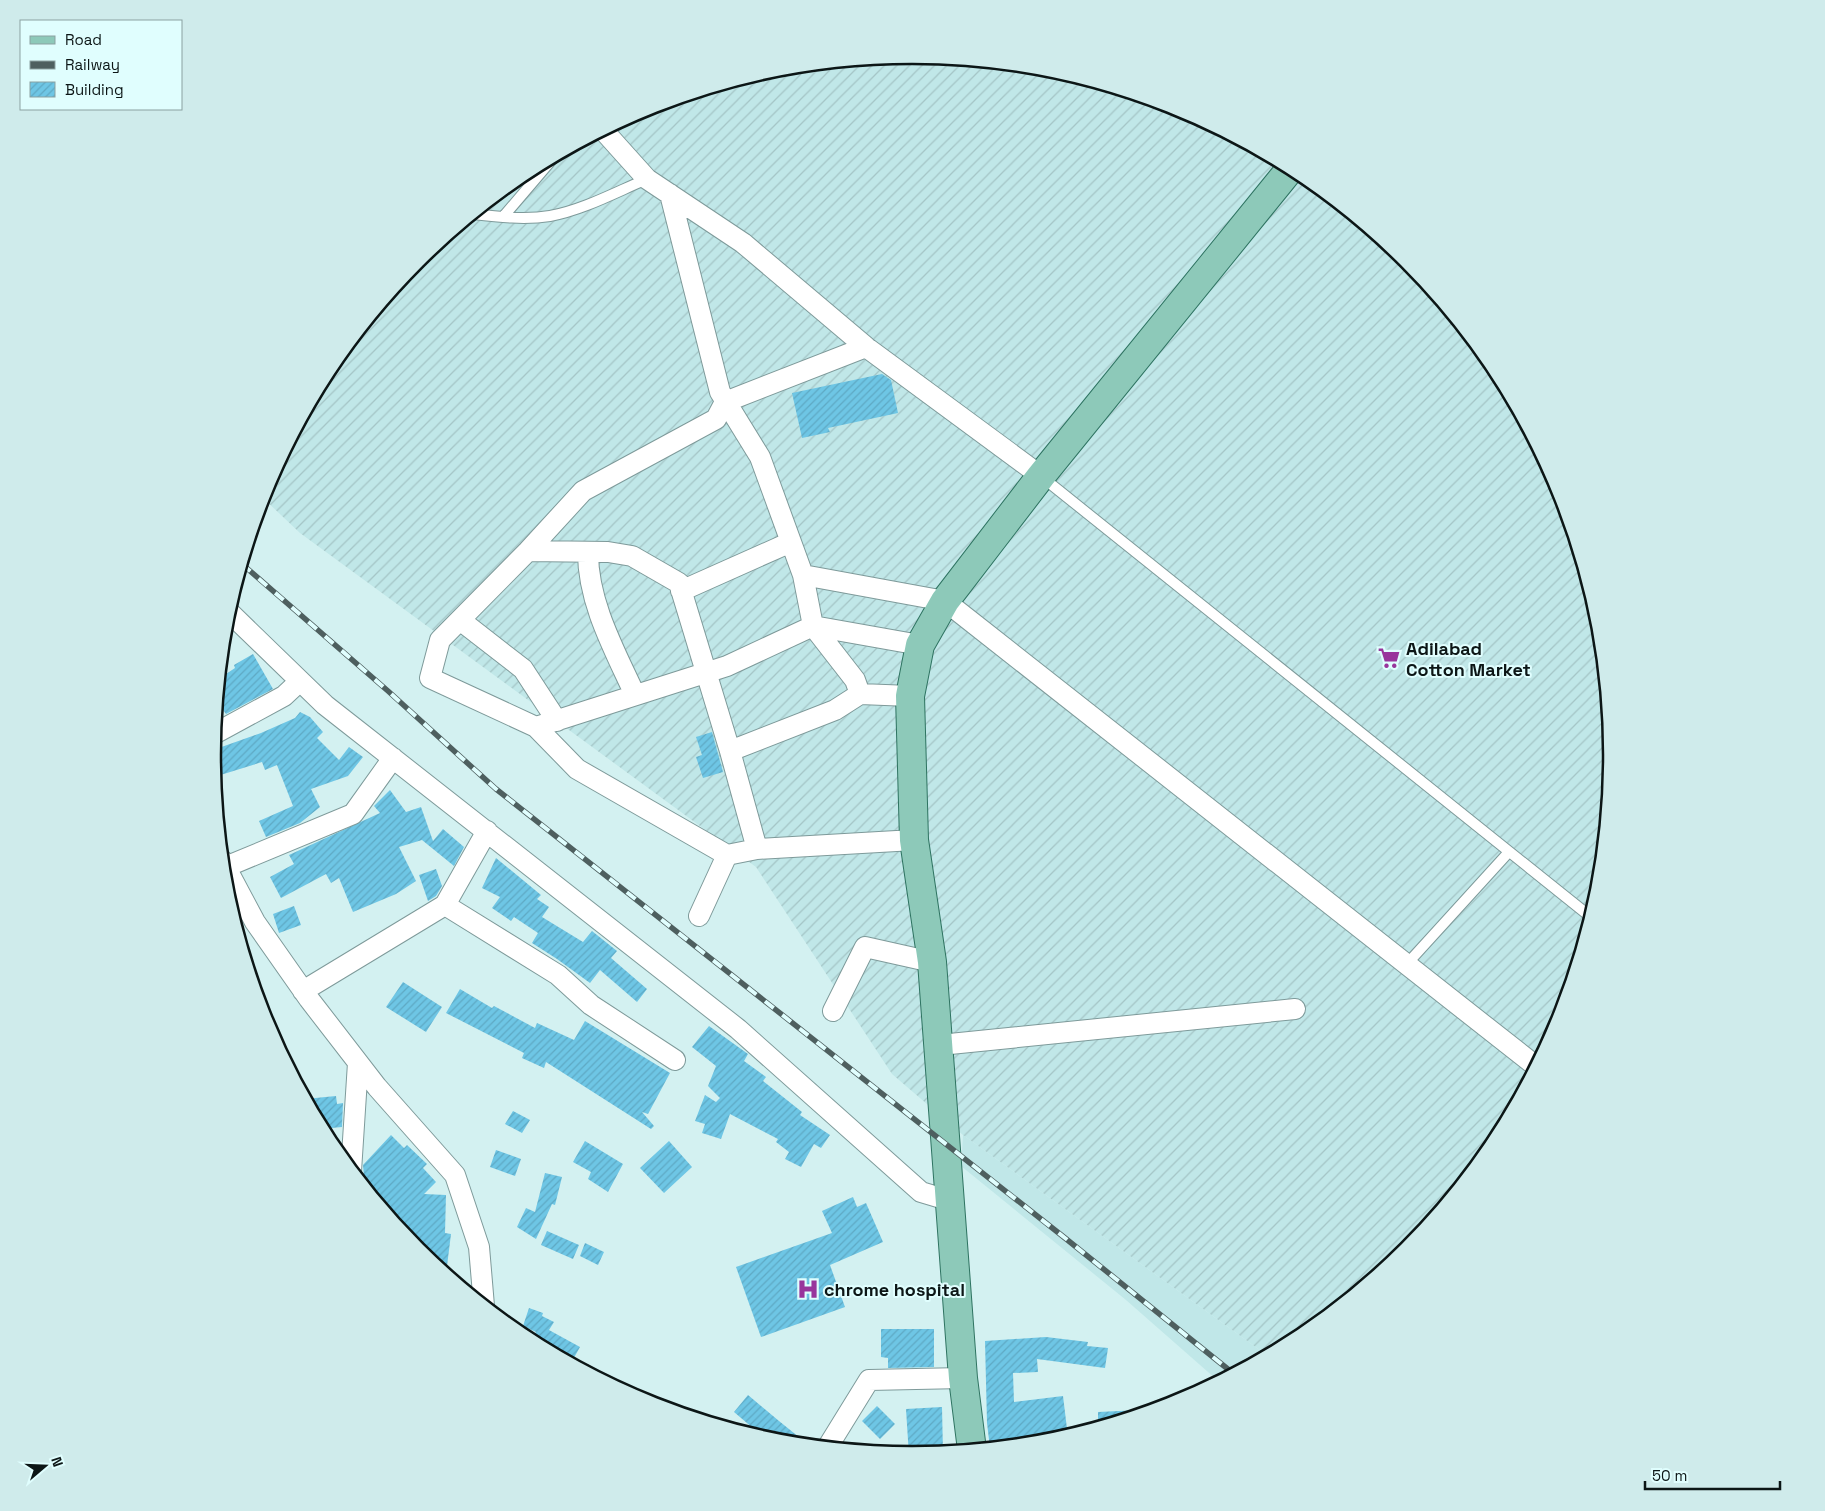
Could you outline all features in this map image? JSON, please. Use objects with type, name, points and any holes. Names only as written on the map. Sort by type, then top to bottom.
[{"type":"main road","points":[[971,1445],[964,1378],[940,1045],[932,962],[914,840],[910,696],[920,645],[945,601],[1041,476],[1287,174]]},
{"type":"street","points":[[607,135],[647,179],[743,243],[866,347],[1041,476]]},
{"type":"street","points":[[670,194],[720,392],[760,457],[803,574],[813,626],[855,680],[860,694]]},
{"type":"street","points":[[866,347],[725,402],[716,419],[583,491],[528,551],[440,640],[430,678],[536,728],[577,769],[727,856],[756,850],[914,840]]},
{"type":"street","points":[[680,591],[791,542]]},
{"type":"street","points":[[528,551],[608,552],[632,556],[678,583],[707,672],[756,850]]},
{"type":"street","points":[[588,553],[588,570],[604,628],[635,696]]},
{"type":"street","points":[[803,574],[945,601],[1532,1063]]},
{"type":"street","points":[[235,618],[325,705],[738,1029],[921,1192],[951,1201]]},
{"type":"street","points":[[460,620],[523,669],[557,720]]},
{"type":"street","points":[[536,728],[728,666],[813,626],[920,645]]},
{"type":"street","points":[[222,730],[284,696],[300,681]]},
{"type":"street","points":[[730,752],[835,710],[860,694],[910,696]]},
{"type":"street","points":[[230,863],[353,814],[393,758]]},
{"type":"street","points":[[303,991],[445,905],[487,831]]},
{"type":"street","points":[[699,916],[727,856]]},
{"type":"street","points":[[233,881],[255,922],[303,991],[358,1063],[455,1175],[479,1247],[483,1298]]},
{"type":"street","points":[[445,905],[558,975],[591,1005],[675,1060]]},
{"type":"street","points":[[833,1010],[865,947],[932,962]]},
{"type":"street","points":[[940,1045],[1296,1009]]},
{"type":"street","points":[[352,1160],[358,1063]]},
{"type":"street","points":[[831,1442],[869,1380],[964,1378]]},
{"type":"lane","points":[[503,217],[542,172]]},
{"type":"lane","points":[[481,215],[532,218],[568,212],[647,179]]},
{"type":"lane","points":[[1041,476],[1586,913]]},
{"type":"lane","points":[[1406,965],[1508,852]]},
{"type":"shaded area","points":[[867,65],[958,65],[1003,70],[1092,87],[1135,100],[1177,116],[1258,156],[1297,180],[1369,235],[1433,299],[1461,334],[1488,371],[1512,410],[1533,450],[1552,491],[1568,533],[1581,576],[1591,621],[1603,710],[1603,801],[1598,846],[1581,935],[1568,978],[1552,1020],[1512,1101],[1488,1140],[1433,1212],[1369,1276],[1297,1331],[1263,1352],[963,1135],[892,1074],[756,867],[300,533],[268,503],[292,450],[313,410],[337,371],[364,334],[392,299],[456,235],[528,180],[567,156],[607,135],[648,116],[690,100],[733,87],[778,77]]},
{"type":"shaded area","points":[[963,1135],[1263,1352],[1214,1378],[1126,1300],[961,1166]]},
{"type":"building","points":[[882,374],[891,380],[898,413],[828,428],[830,432],[802,438],[792,393]]},
{"type":"building","points":[[253,654],[273,689],[226,714],[222,709],[226,674],[235,668],[234,665]]},
{"type":"building","points":[[300,712],[310,717],[323,732],[317,738],[339,760],[349,747],[363,757],[348,776],[311,789],[320,807],[300,823],[266,837],[259,821],[293,806],[277,765],[265,770],[262,762],[221,775],[221,747],[295,718]]},
{"type":"building","points":[[712,732],[723,772],[703,778],[696,757],[702,755],[696,737]]},
{"type":"building","points":[[390,790],[406,812],[421,807],[433,841],[443,829],[464,847],[454,866],[422,840],[399,847],[416,881],[396,894],[353,912],[339,878],[331,883],[326,874],[281,898],[270,877],[294,864],[289,855],[380,813],[374,806]]},
{"type":"building","points":[[496,858],[541,895],[537,899],[549,907],[542,917],[583,942],[592,931],[617,951],[611,958],[647,989],[637,1002],[600,970],[590,983],[532,943],[538,933],[514,917],[511,921],[492,908],[500,897],[482,888]]},
{"type":"building","points":[[436,869],[442,886],[436,896],[428,901],[419,875]]},
{"type":"building","points":[[294,906],[301,925],[279,933],[273,914]]},
{"type":"building","points":[[403,982],[442,1007],[426,1032],[386,1007]]},
{"type":"building","points":[[460,989],[492,1008],[494,1006],[535,1028],[537,1023],[574,1040],[585,1021],[670,1073],[648,1114],[642,1112],[654,1126],[651,1129],[546,1062],[544,1068],[522,1058],[524,1053],[446,1013]]},
{"type":"building","points":[[709,1026],[748,1054],[744,1061],[766,1077],[763,1081],[802,1112],[800,1115],[830,1135],[821,1148],[814,1144],[801,1167],[785,1159],[789,1152],[776,1142],[778,1139],[730,1114],[721,1139],[702,1133],[705,1124],[695,1121],[705,1095],[716,1102],[720,1098],[708,1086],[716,1066],[692,1047]]},
{"type":"building","points":[[336,1096],[337,1104],[343,1103],[342,1127],[330,1128],[312,1098]]},
{"type":"building","points":[[513,1111],[530,1120],[522,1133],[505,1124]]},
{"type":"building","points":[[391,1135],[404,1148],[407,1145],[427,1164],[423,1168],[436,1182],[424,1194],[446,1195],[445,1233],[451,1234],[447,1267],[392,1212],[364,1177],[363,1165]]},
{"type":"building","points":[[585,1141],[623,1164],[608,1192],[588,1179],[591,1172],[573,1162]]},
{"type":"building","points":[[669,1141],[692,1167],[664,1193],[640,1168]]},
{"type":"building","points":[[496,1150],[521,1159],[515,1176],[490,1167]]},
{"type":"building","points":[[545,1173],[562,1177],[555,1205],[552,1204],[536,1239],[517,1227],[526,1208],[535,1212]]},
{"type":"building","points":[[853,1197],[857,1207],[866,1203],[883,1242],[830,1265],[845,1307],[761,1337],[736,1267],[832,1233],[822,1211]]},
{"type":"building","points":[[547,1231],[579,1245],[573,1259],[541,1245]]},
{"type":"building","points":[[585,1243],[604,1252],[598,1265],[580,1256]]},
{"type":"building","points":[[529,1308],[543,1313],[542,1316],[554,1322],[549,1330],[580,1347],[574,1358],[534,1335],[536,1332],[523,1326]]},
{"type":"building","points":[[881,1329],[934,1329],[934,1367],[888,1368],[888,1358],[881,1357]]},
{"type":"building","points":[[1046,1337],[1088,1342],[1087,1346],[1108,1348],[1105,1368],[1037,1359],[1038,1372],[1013,1373],[1014,1402],[1063,1396],[1067,1430],[989,1443],[987,1423],[985,1341]]},
{"type":"building","points":[[748,1395],[799,1437],[754,1429],[734,1412]]},
{"type":"building","points":[[877,1406],[895,1424],[880,1439],[862,1421]]},
{"type":"building","points":[[942,1407],[943,1446],[908,1447],[906,1409]]},
{"type":"building","points":[[1137,1410],[1098,1422],[1098,1412]]},
{"type":"railway","points":[[246,568],[388,691],[496,789],[1065,1238],[1229,1370]]},
{"type":"place","name":"Adilabad Cotton Market","points":[[1389,658]]},
{"type":"place","name":"chrome hospital","points":[[808,1289]]}]
